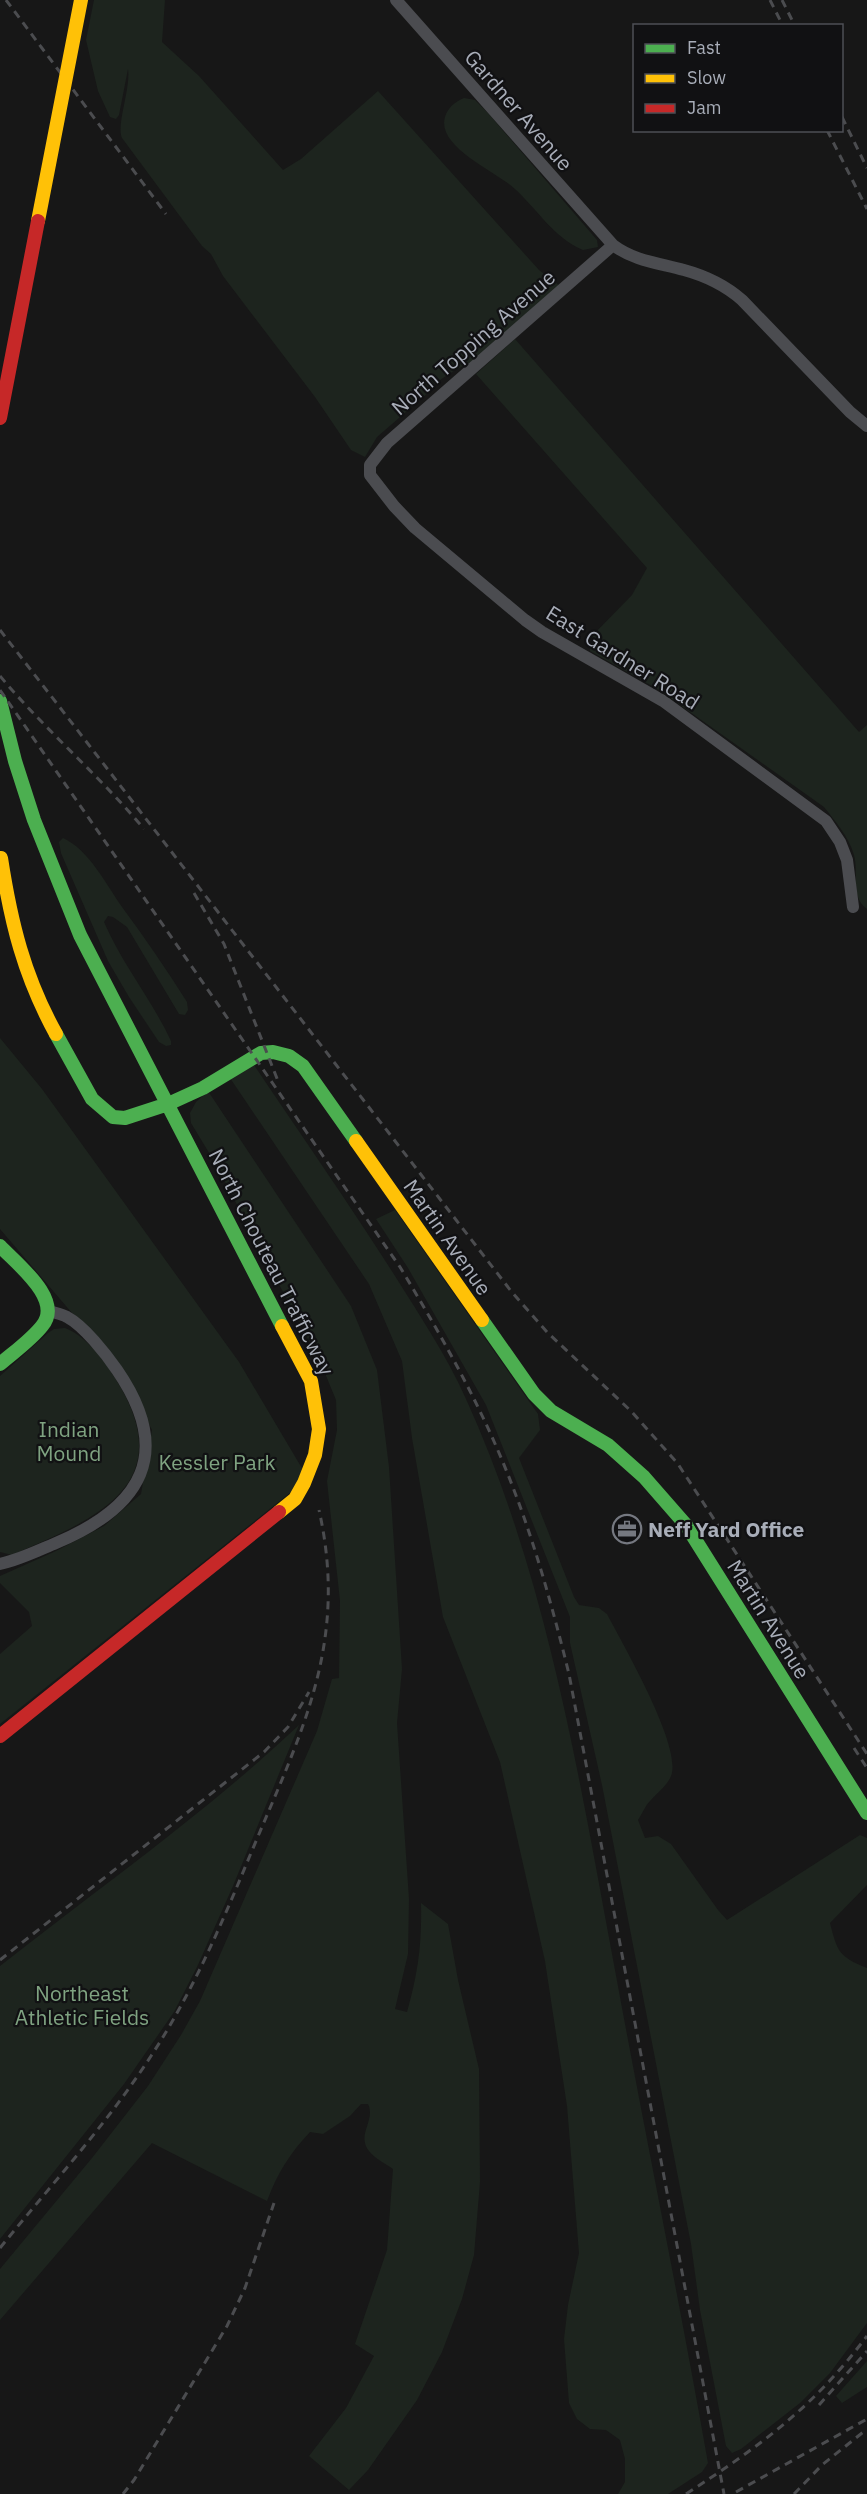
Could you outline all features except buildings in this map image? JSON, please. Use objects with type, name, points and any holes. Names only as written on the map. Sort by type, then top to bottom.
[{"type":"main road","points":[[0,418],[81,0]]},
{"type":"main road","name":"North Chouteau Trafficway","points":[[0,701],[8,742],[51,871],[80,935],[311,1382],[320,1412],[320,1440],[312,1469],[296,1499],[0,1736]]},
{"type":"main road","name":"Martin Avenue","points":[[1,858],[10,916],[27,972],[44,1012],[92,1099],[113,1117],[125,1118],[168,1104],[203,1088],[254,1055],[267,1052],[286,1054],[303,1066],[422,1238],[538,1399],[550,1411],[608,1445],[644,1478],[686,1525],[867,1813]]},
{"type":"main road","points":[[0,1246],[43,1294],[49,1311],[48,1318],[41,1328],[0,1364]]},
{"type":"street","name":"Gardner Avenue","points":[[396,0],[613,245]]},
{"type":"street","points":[[613,245],[626,254],[684,270],[728,288],[850,412],[867,426]]},
{"type":"street","name":"North Topping Avenue","points":[[370,476],[370,465],[387,443],[613,245]]},
{"type":"street","name":"East Gardner Road","points":[[370,476],[415,528],[525,620],[663,701],[826,821],[840,842],[847,860],[853,907]]},
{"type":"street","points":[[0,1564],[66,1539],[109,1514],[128,1496],[141,1475],[146,1451],[146,1435],[135,1399],[109,1359],[67,1317],[49,1311]]},
{"type":"green space","points":[[94,0],[165,0],[162,42],[199,76],[283,170],[301,159],[378,91],[539,270],[560,286],[469,364],[436,384],[377,437],[365,457],[351,450],[315,397],[223,276],[211,254],[202,246],[122,138],[121,124],[128,69],[119,115],[116,119],[110,117],[98,91],[86,40]]},
{"type":"green space","points":[[464,98],[475,100],[488,113],[597,240],[598,247],[583,250],[563,238],[515,189],[458,148],[450,139],[445,128],[445,117],[452,105]]},
{"type":"green space","points":[[515,339],[859,732],[867,725],[867,909],[858,898],[852,848],[824,807],[659,690],[590,651],[593,635],[632,595],[647,568],[476,374]]},
{"type":"green space","points":[[63,838],[81,851],[96,868],[187,1002],[188,1010],[185,1015],[179,1014],[127,927],[108,916],[104,922],[111,937],[155,1011],[171,1045],[166,1046],[159,1042],[108,961],[61,853],[59,842]]},
{"type":"green space","name":"Kessler Park","points":[[0,1038],[42,1089],[239,1362],[303,1470],[296,1488],[0,1724],[0,1654],[32,1626],[29,1612],[0,1583],[0,1576],[104,1526],[141,1494],[152,1430],[120,1369],[0,1229]]},
{"type":"green space","points":[[254,1065],[378,1249],[450,1367],[494,1467],[519,1537],[540,1608],[574,1752],[708,2463],[702,2472],[668,2494],[618,2494],[625,2482],[625,2459],[620,2440],[606,2430],[590,2429],[577,2419],[569,2403],[564,2339],[568,2305],[579,2253],[567,2106],[545,1961],[500,1762],[443,1617],[412,1438],[402,1361],[369,1284],[230,1078]]},
{"type":"green space","points":[[208,1091],[351,1306],[377,1370],[389,1467],[402,1669],[397,1723],[409,1899],[408,1954],[395,2009],[407,2012],[411,1998],[420,1945],[421,1903],[448,1924],[458,1980],[479,2069],[480,2182],[474,2255],[462,2299],[442,2352],[417,2400],[368,2470],[349,2490],[309,2456],[346,2408],[374,2356],[355,2344],[387,2250],[393,2169],[374,2156],[366,2145],[364,2139],[370,2116],[368,2104],[361,2104],[350,2116],[323,2134],[310,2132],[285,2164],[267,2201],[152,2143],[0,2320],[0,2269],[148,2086],[200,2001],[317,1731],[332,1679],[339,1678],[340,1601],[327,1481],[337,1430],[336,1400],[322,1366],[214,1161],[191,1123],[190,1113],[196,1102]]},
{"type":"green space","points":[[395,1210],[538,1414],[540,1430],[519,1458],[574,1597],[579,1605],[599,1608],[607,1614],[660,1720],[672,1762],[671,1776],[648,1803],[638,1820],[645,1838],[658,1836],[671,1844],[727,1920],[860,1835],[867,1838],[867,1885],[830,1923],[837,1947],[841,1952],[850,1960],[867,1968],[867,2323],[830,2373],[800,2403],[741,2449],[732,2453],[726,2446],[700,2310],[691,2244],[602,1785],[570,1643],[570,1617],[486,1405],[408,1268],[376,1219]]},
{"type":"green space","name":"Indian Mound","points":[[65,1328],[90,1345],[121,1388],[136,1423],[139,1452],[132,1476],[117,1497],[95,1514],[70,1529],[12,1555],[0,1552],[0,1376],[48,1333],[54,1329]]},
{"type":"green space","name":"Northeast Athletic Fields","points":[[299,1725],[233,1886],[174,2012],[124,2084],[0,2239],[0,1966],[190,1819]]},
{"type":"green space","points":[[867,2361],[867,2387],[842,2403],[836,2396]]},
{"type":"railway","points":[[6,0],[166,214]]},
{"type":"railway","points":[[770,0],[782,24]]},
{"type":"railway","points":[[782,0],[794,24]]},
{"type":"railway","points":[[843,119],[867,168]]},
{"type":"railway","points":[[828,132],[867,209]]},
{"type":"railway","points":[[0,630],[511,1291],[547,1332],[632,1412],[678,1464],[867,1754]]},
{"type":"railway","points":[[0,676],[144,829]]},
{"type":"railway","points":[[0,690],[400,1267],[467,1386],[512,1486],[540,1566],[569,1674],[724,2494]]},
{"type":"railway","points":[[194,893],[224,944],[278,1081]]},
{"type":"railway","points":[[0,2248],[97,2130],[151,2056],[206,1957],[229,1905],[287,1768],[315,1687],[324,1646],[328,1603],[327,1558],[319,1510]]},
{"type":"railway","points":[[0,1960],[264,1752],[288,1727],[309,1692]]},
{"type":"railway","points":[[854,1748],[867,1768]]},
{"type":"railway","points":[[123,2494],[134,2480],[227,2326],[245,2288],[274,2203]]},
{"type":"railway","points":[[686,2494],[762,2442],[806,2405],[867,2336]]},
{"type":"railway","points":[[819,2405],[867,2351]]},
{"type":"railway","points":[[736,2492],[867,2419]]},
{"type":"railway","points":[[794,2494],[822,2465],[867,2429]]},
{"type":"traffic: fast","points":[[0,701],[15,761],[34,820],[80,935],[282,1326]]},
{"type":"traffic: fast","points":[[56,1034],[92,1099],[113,1117],[125,1118],[168,1104],[203,1088],[261,1053],[273,1052],[289,1056],[303,1066],[356,1141]]},
{"type":"traffic: fast","points":[[0,1246],[36,1283],[47,1305],[47,1316],[42,1326],[0,1364]]},
{"type":"traffic: fast","points":[[482,1320],[534,1394],[551,1411],[608,1445],[644,1477],[686,1525],[867,1813]]},
{"type":"traffic: slow","points":[[38,221],[81,0]]},
{"type":"traffic: slow","points":[[1,858],[20,949],[35,991],[56,1034]]},
{"type":"traffic: slow","points":[[356,1141],[482,1320]]},
{"type":"traffic: slow","points":[[279,1512],[295,1499],[304,1483],[315,1455],[319,1429],[311,1381],[282,1326]]},
{"type":"traffic: jam","points":[[0,418],[38,221]]},
{"type":"traffic: jam","points":[[0,1736],[279,1512]]},
{"type":"place","name":"Neff Yard Office","points":[[627,1529]]}]
